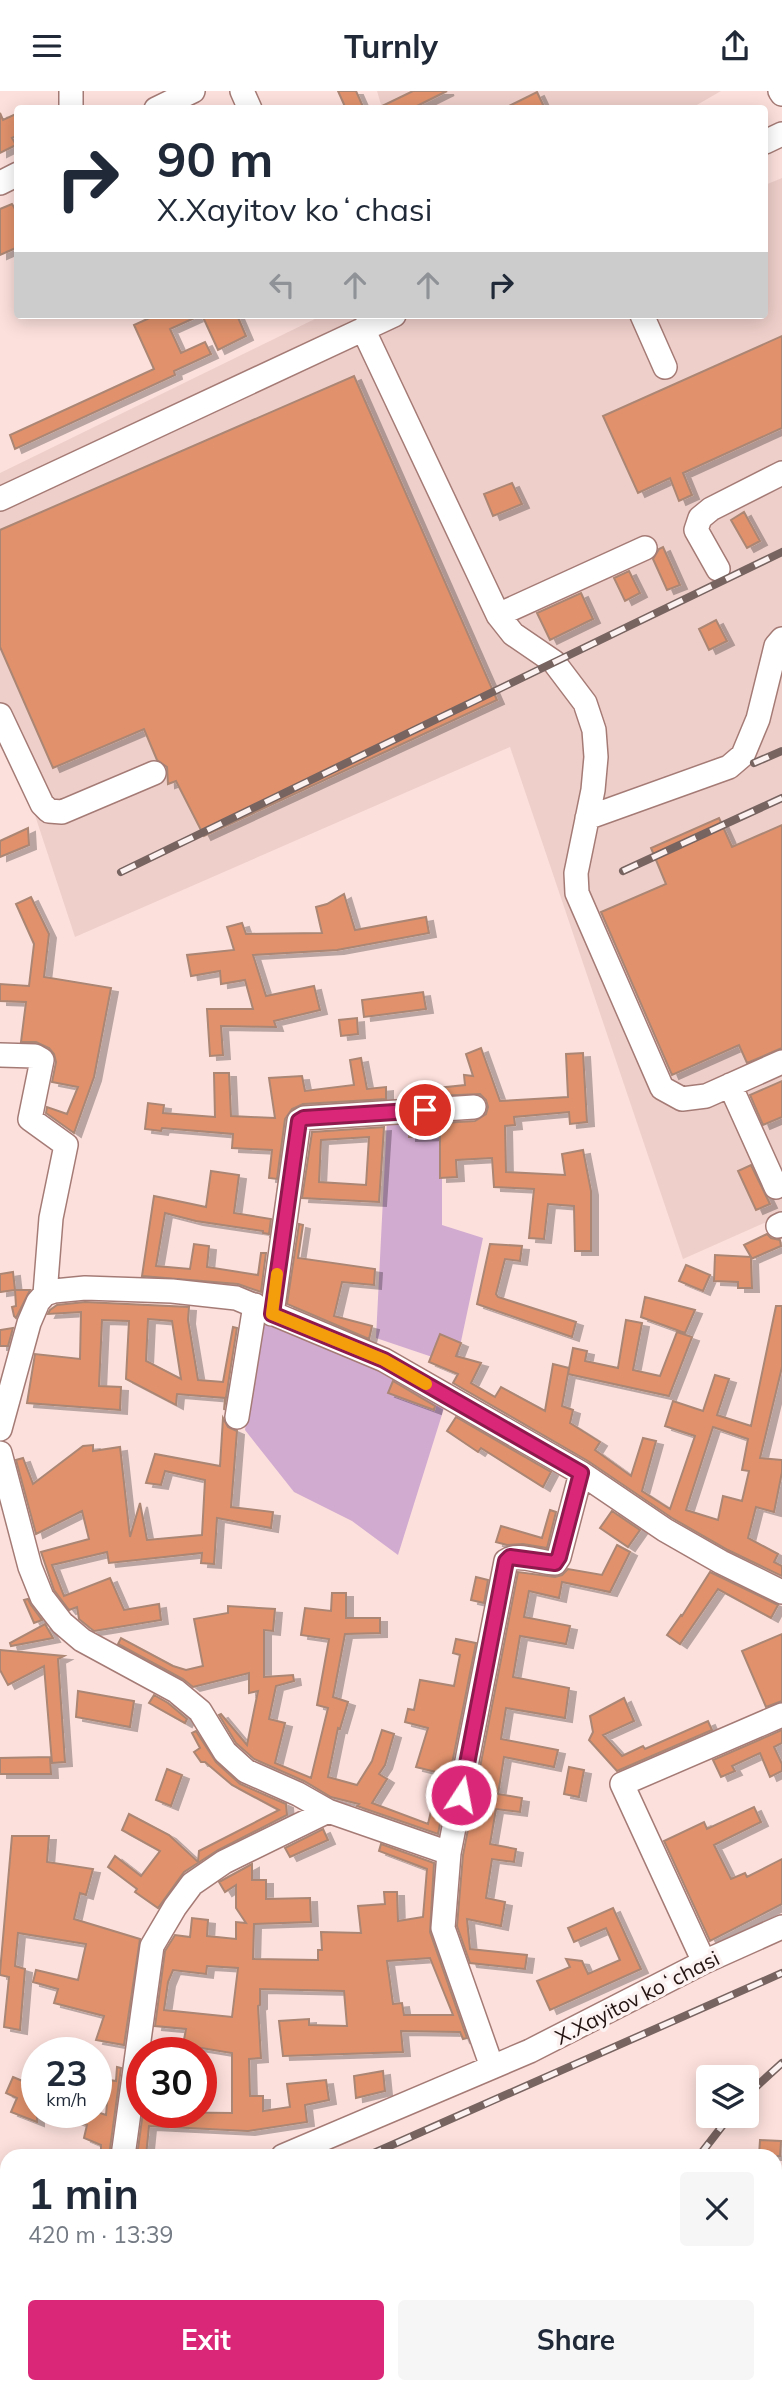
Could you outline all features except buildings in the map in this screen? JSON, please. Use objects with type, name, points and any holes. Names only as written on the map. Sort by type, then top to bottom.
[{"type":"street","points":[[164,105],[193,91]]},
{"type":"street","points":[[0,499],[385,319]]},
{"type":"street","points":[[644,319],[665,367]]},
{"type":"street","points":[[363,329],[498,615],[513,634],[554,662],[585,703],[594,730],[596,757],[576,873],[577,893],[662,1088],[682,1099],[706,1096],[782,1062]]},
{"type":"street","points":[[718,569],[696,530],[700,518],[711,509],[782,473]]},
{"type":"street","points":[[498,615],[645,548]]},
{"type":"street","points":[[587,818],[729,767],[743,755],[758,719],[776,646],[782,639]]},
{"type":"street","points":[[0,715],[42,804],[49,811],[62,812],[154,773]]},
{"type":"street","points":[[0,1055],[35,1056],[41,1061],[30,1119],[66,1145],[51,1218],[45,1294]]},
{"type":"street","points":[[730,1085],[776,1187]]},
{"type":"street","points":[[237,1417],[264,1310],[299,1121],[304,1118],[474,1107]]},
{"type":"street","points":[[0,1429],[29,1323],[38,1302],[45,1294],[85,1288],[172,1291],[236,1298],[384,1360],[581,1473],[665,1530],[782,1592]]},
{"type":"street","points":[[0,1375],[9,1401]]},
{"type":"street","points":[[0,1453],[30,1567],[42,1597],[62,1623],[82,1640],[176,1691],[200,1711],[225,1752],[246,1771],[298,1794],[328,1811],[449,1853]]},
{"type":"street","points":[[492,2067],[443,1927],[449,1853],[506,1561],[510,1557],[520,1557],[555,1563],[559,1557],[581,1473]]},
{"type":"street","points":[[704,1962],[622,1784],[782,1714]]},
{"type":"street","points":[[125,2149],[152,1946],[175,1907],[191,1884],[224,1862],[328,1811]]},
{"type":"street","name":"X.Xayitov koʻchasi","points":[[299,2149],[530,2051],[704,1962],[782,1927]]},
{"type":"shaded area","points":[[377,91],[721,91],[697,105],[381,105]]},
{"type":"shaded area","points":[[782,178],[782,1215],[683,1259],[510,747],[75,937],[28,794],[0,738],[0,473],[315,319],[768,319],[768,184]]},
{"type":"shaded area","points":[[442,1113],[442,1225],[483,1238],[456,1365],[376,1338],[387,1119]]},
{"type":"shaded area","points":[[260,1320],[389,1369],[445,1405],[398,1555],[352,1521],[294,1492],[245,1430]]},
{"type":"railway","points":[[121,872],[782,552]]},
{"type":"railway","points":[[754,763],[782,751]]},
{"type":"railway","points":[[623,871],[782,798]]},
{"type":"railway","points":[[383,2149],[782,1973]]},
{"type":"railway","points":[[759,2084],[782,2063]]},
{"type":"railway","points":[[704,2149],[721,2128]]},
{"type":"slow traffic","points":[[277,1274],[272,1314],[384,1360],[426,1384]]},
{"type":"route","points":[[425,1110],[304,1118],[299,1121],[272,1314],[384,1360],[581,1473],[559,1557],[555,1563],[520,1557],[510,1557],[506,1561],[461,1795]]}]
